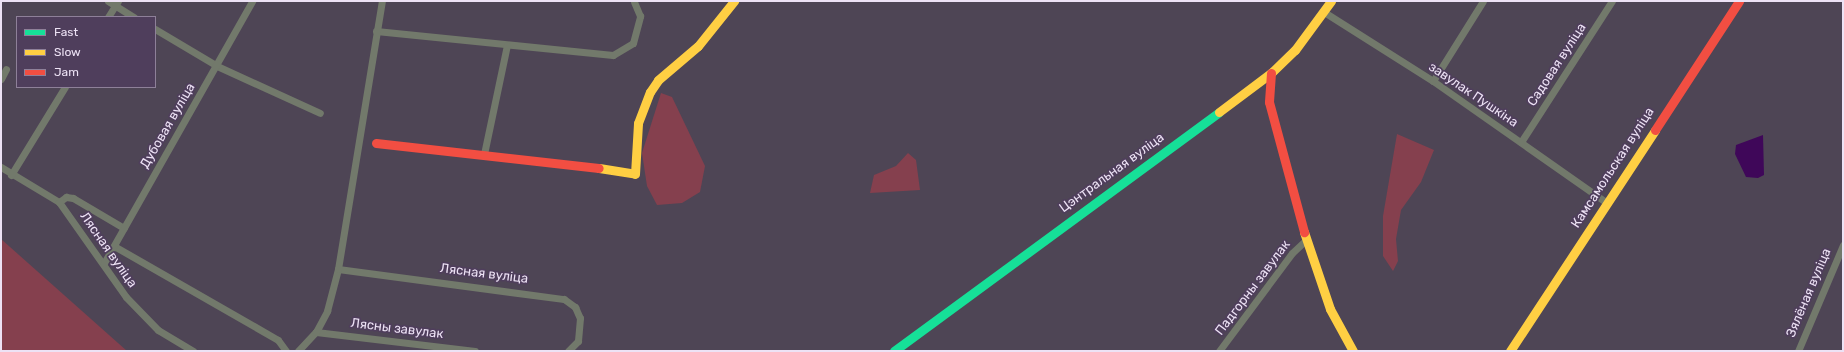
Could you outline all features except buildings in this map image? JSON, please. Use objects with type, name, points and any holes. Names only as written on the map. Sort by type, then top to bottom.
[{"type":"street","points":[[108,1],[116,3],[133,16]]},
{"type":"street","name":"Дубовая вуліца","points":[[104,263],[217,66],[252,1]]},
{"type":"street","points":[[298,351],[316,332],[327,311],[338,269],[382,1]]},
{"type":"street","points":[[376,143],[484,154],[635,174],[638,123],[650,92],[658,80],[698,46],[734,1]]},
{"type":"street","name":"Цэнтральная вуліца","points":[[894,351],[1271,73],[1295,50],[1331,1]]},
{"type":"street","points":[[1433,81],[1483,1]]},
{"type":"street","name":"Садовая вуліца","points":[[1521,142],[1612,1]]},
{"type":"street","name":"Камсамольская вуліца","points":[[1510,351],[1606,202],[1739,1]]},
{"type":"street","points":[[376,31],[507,45],[613,54],[633,43],[640,16],[634,2]]},
{"type":"street","points":[[109,16],[116,3]]},
{"type":"street","name":"завулак Пушкіна","points":[[1324,12],[1433,81],[1606,202]]},
{"type":"street","points":[[156,31],[217,66],[320,113]]},
{"type":"street","points":[[484,154],[507,45]]},
{"type":"street","points":[[1,79],[6,69]]},
{"type":"street","points":[[1271,73],[1269,102],[1306,240],[1330,309],[1353,351]]},
{"type":"street","points":[[11,175],[64,88]]},
{"type":"street","name":"Лясная вуліца","points":[[1,167],[11,175],[59,202],[104,263],[126,297],[158,330],[193,351]]},
{"type":"street","points":[[59,202],[66,197],[73,198],[124,228]]},
{"type":"street","name":"Падгорны завулак","points":[[1219,351],[1292,252],[1306,240]]},
{"type":"street","name":"Зялёная вуліца","points":[[1798,351],[1843,245]]},
{"type":"street","points":[[114,246],[272,336],[286,351]]},
{"type":"street","name":"Лясная вуліца","points":[[338,269],[564,299],[575,307],[580,318],[578,341],[568,351]]},
{"type":"street","name":"Лясны завулак","points":[[316,332],[475,351]]},
{"type":"shaded area","points":[[661,93],[672,97],[705,166],[700,192],[682,203],[657,205],[647,186],[642,153]]},
{"type":"shaded area","points":[[1397,134],[1434,150],[1421,182],[1401,210],[1396,239],[1398,261],[1393,271],[1383,256],[1383,216]]},
{"type":"shaded area","points":[[1763,135],[1764,175],[1758,178],[1746,177],[1735,154],[1736,145]]},
{"type":"shaded area","points":[[908,153],[916,160],[920,190],[870,193],[874,175],[896,166]]},
{"type":"shaded area","points":[[1,239],[127,351],[1,351]]},
{"type":"traffic: fast","points":[[894,351],[1219,112]]},
{"type":"traffic: slow","points":[[599,168],[635,174],[638,123],[650,92],[658,80],[698,46],[734,1]]},
{"type":"traffic: slow","points":[[1219,112],[1271,73],[1295,50],[1331,1]]},
{"type":"traffic: slow","points":[[1510,351],[1655,130]]},
{"type":"traffic: slow","points":[[1304,232],[1330,309],[1353,351]]},
{"type":"traffic: jam","points":[[1655,130],[1739,1]]},
{"type":"traffic: jam","points":[[1271,73],[1269,102],[1304,232]]},
{"type":"traffic: jam","points":[[376,143],[599,168]]}]
